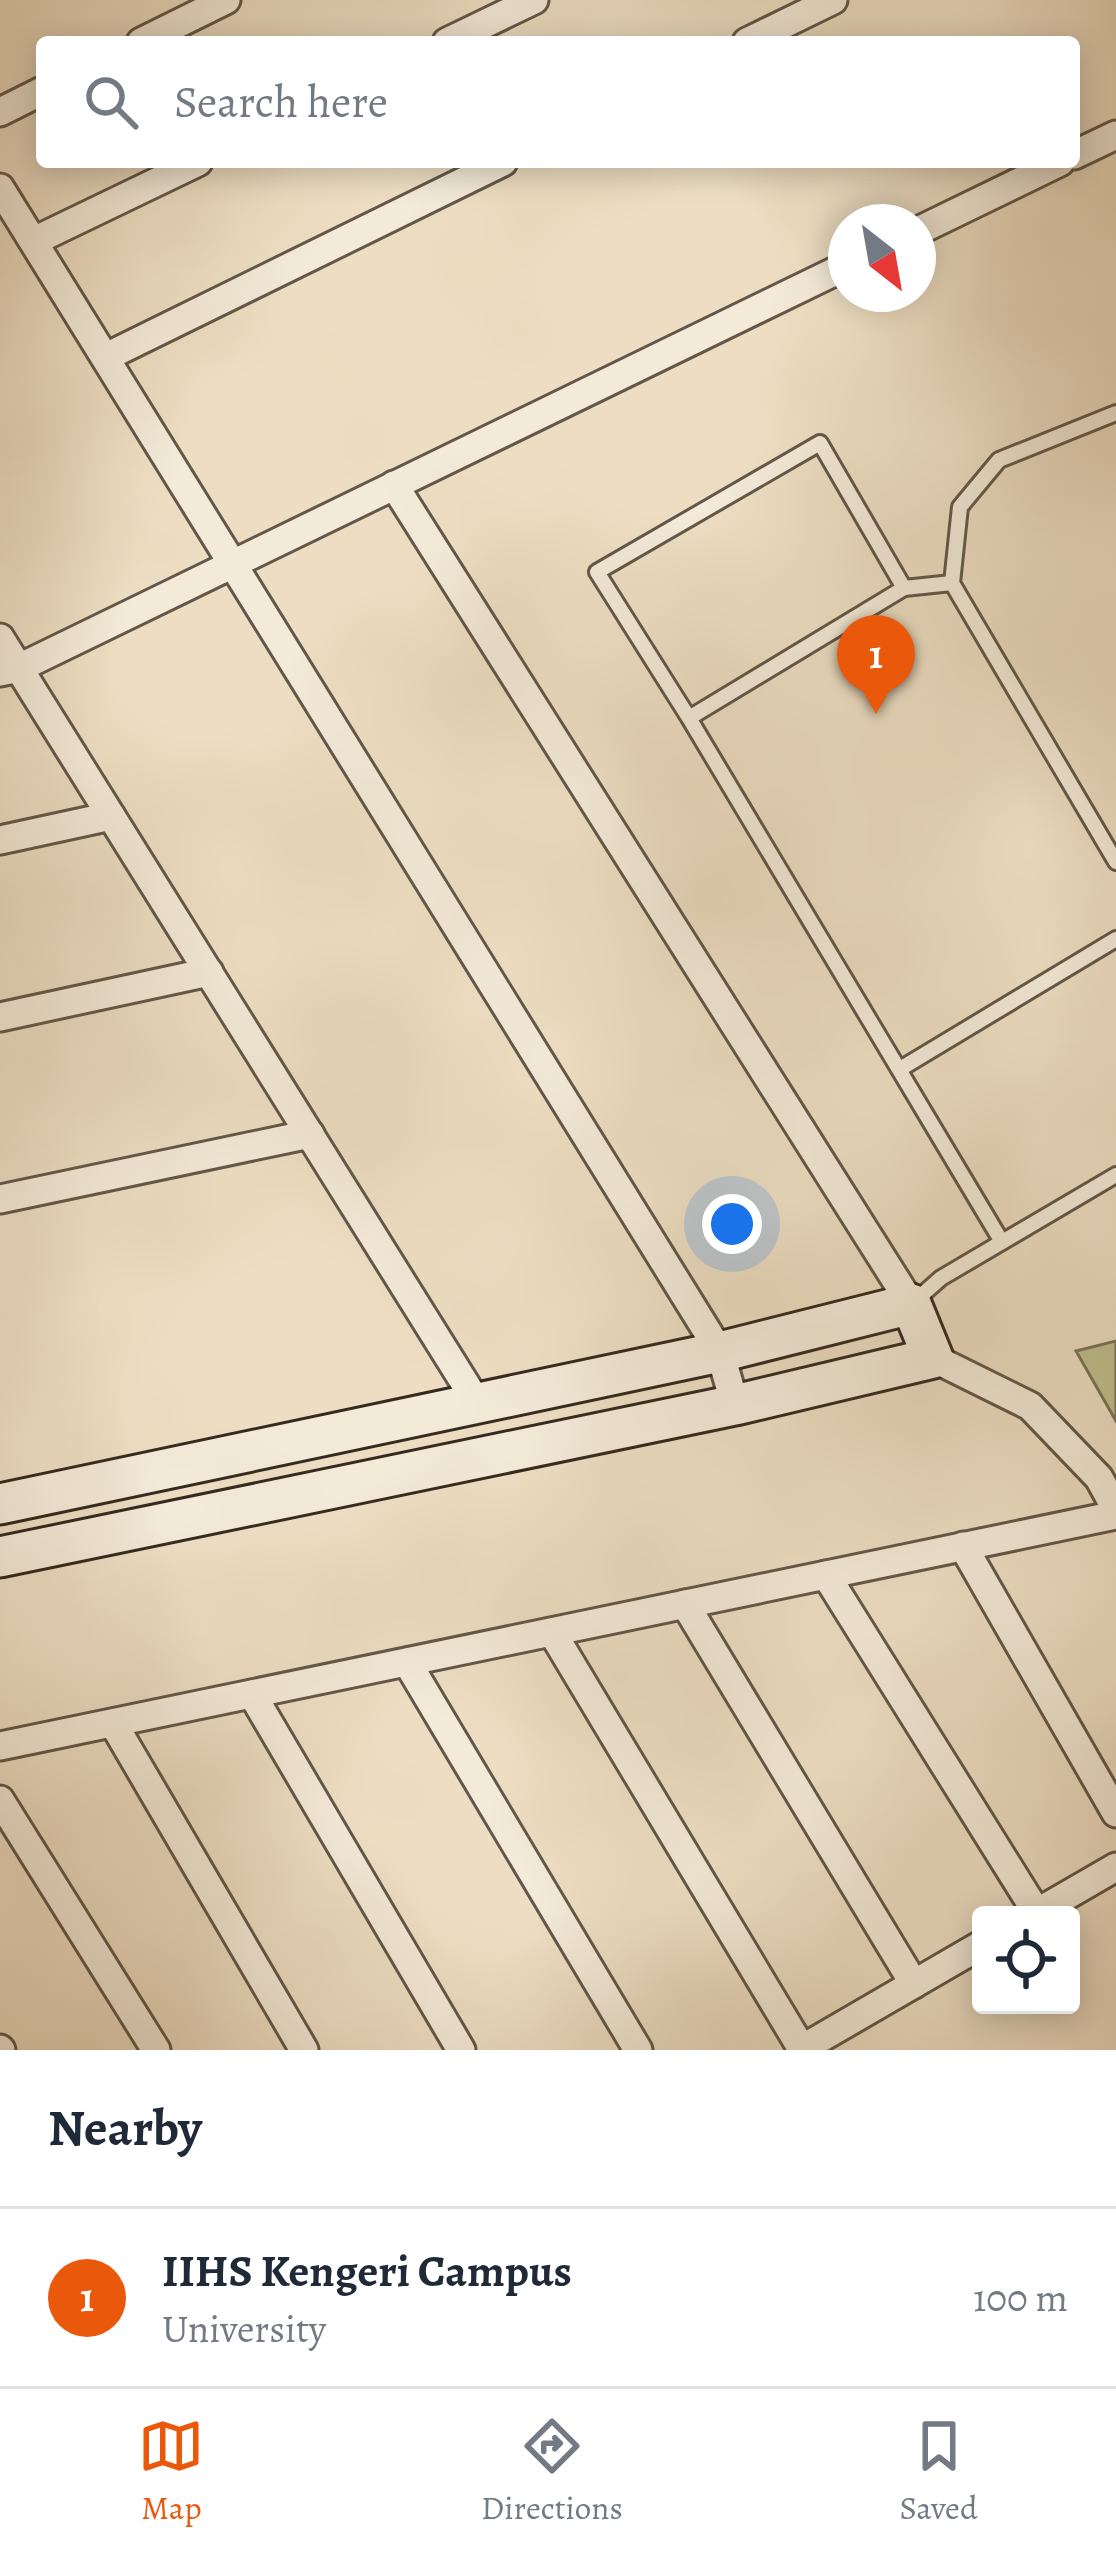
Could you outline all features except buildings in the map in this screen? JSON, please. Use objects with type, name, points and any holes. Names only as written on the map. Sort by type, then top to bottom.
[{"type":"street","points":[[153,36],[226,0]]},
{"type":"street","points":[[459,36],[534,0]]},
{"type":"street","points":[[759,36],[833,0]]},
{"type":"street","points":[[0,112],[36,94]]},
{"type":"street","points":[[1080,152],[1116,135]]},
{"type":"street","points":[[34,242],[186,168]]},
{"type":"street","points":[[106,357],[491,168]]},
{"type":"street","points":[[936,222],[1048,168]]},
{"type":"street","points":[[0,188],[720,1352],[735,1405]]},
{"type":"street","points":[[9,670],[828,275]]},
{"type":"street","points":[[394,485],[911,1304],[933,1358]]},
{"type":"street","points":[[0,638],[9,670],[111,817],[476,1401]]},
{"type":"street","points":[[0,840],[111,817]]},
{"type":"street","points":[[0,1017],[209,972]]},
{"type":"street","points":[[0,1199],[310,1134]]},
{"type":"street","points":[[0,1504],[720,1352],[911,1304]]},
{"type":"street","points":[[0,1557],[735,1405],[933,1358],[1030,1406],[1099,1478],[1116,1512],[0,1746]]},
{"type":"street","points":[[963,1546],[1116,1814]]},
{"type":"street","points":[[826,1575],[1030,1906]]},
{"type":"street","points":[[685,1604],[914,1984]]},
{"type":"street","points":[[552,1632],[801,2049],[972,1950]]},
{"type":"street","points":[[407,1662],[638,2050]]},
{"type":"street","points":[[252,1694],[461,2050]]},
{"type":"street","points":[[113,1723],[304,2050]]},
{"type":"street","points":[[0,1800],[156,2050]]},
{"type":"street","points":[[1049,1906],[1116,1868]]},
{"type":"lane","points":[[1116,413],[999,460],[959,507],[952,584],[1116,862]]},
{"type":"lane","points":[[904,588],[820,443],[597,572],[1002,1242]]},
{"type":"lane","points":[[689,718],[904,588],[952,584]]},
{"type":"lane","points":[[900,1069],[1116,939]]},
{"type":"lane","points":[[911,1304],[940,1278],[1116,1175]]},
{"type":"green space","points":[[1116,1341],[1116,1421],[1076,1351]]},
{"type":"place","name":"IIHS Kengeri Campus","points":[[876,714]]}]
